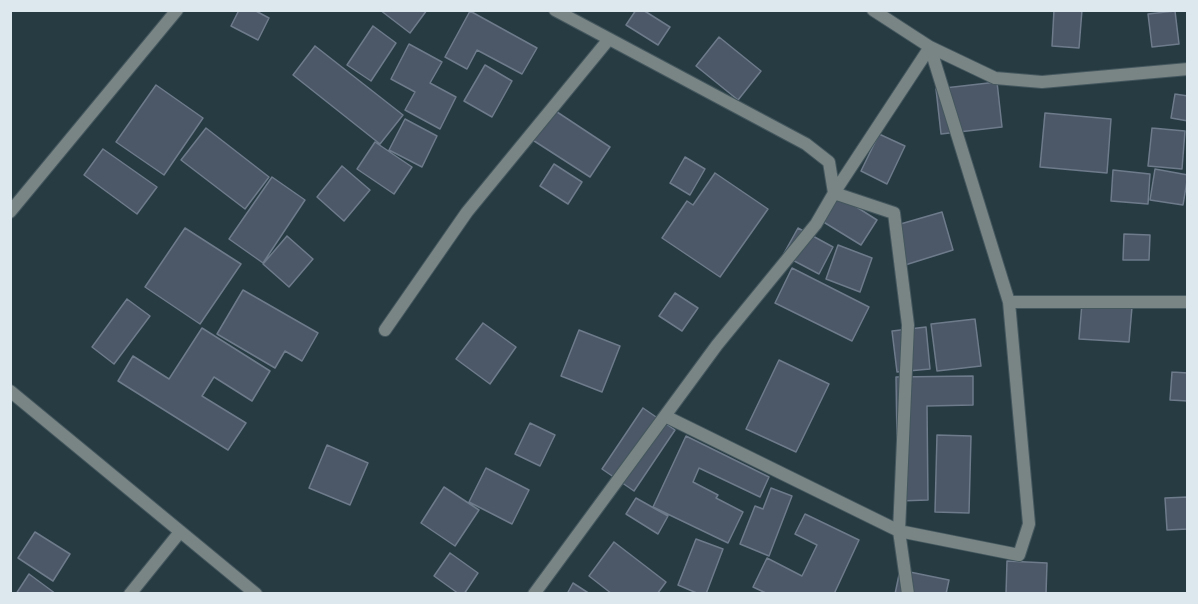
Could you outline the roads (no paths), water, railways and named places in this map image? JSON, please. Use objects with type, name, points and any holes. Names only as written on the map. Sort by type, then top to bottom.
[{"type":"street","points":[[10,212],[177,10]]},
{"type":"street","points":[[555,10],[806,144],[829,162],[834,193]]},
{"type":"street","points":[[873,10],[930,47],[995,78],[1042,82],[1188,69]]},
{"type":"street","points":[[385,330],[467,212],[609,39]]},
{"type":"street","points":[[534,594],[717,345],[816,224],[930,47]]},
{"type":"street","points":[[665,416],[899,531],[1018,555],[1029,524],[1009,302],[930,47]]},
{"type":"street","points":[[834,193],[894,213],[908,326],[899,531],[908,594]]},
{"type":"street","points":[[1009,302],[1188,302]]},
{"type":"street","points":[[10,391],[256,594]]},
{"type":"street","points":[[130,594],[180,532]]}]
